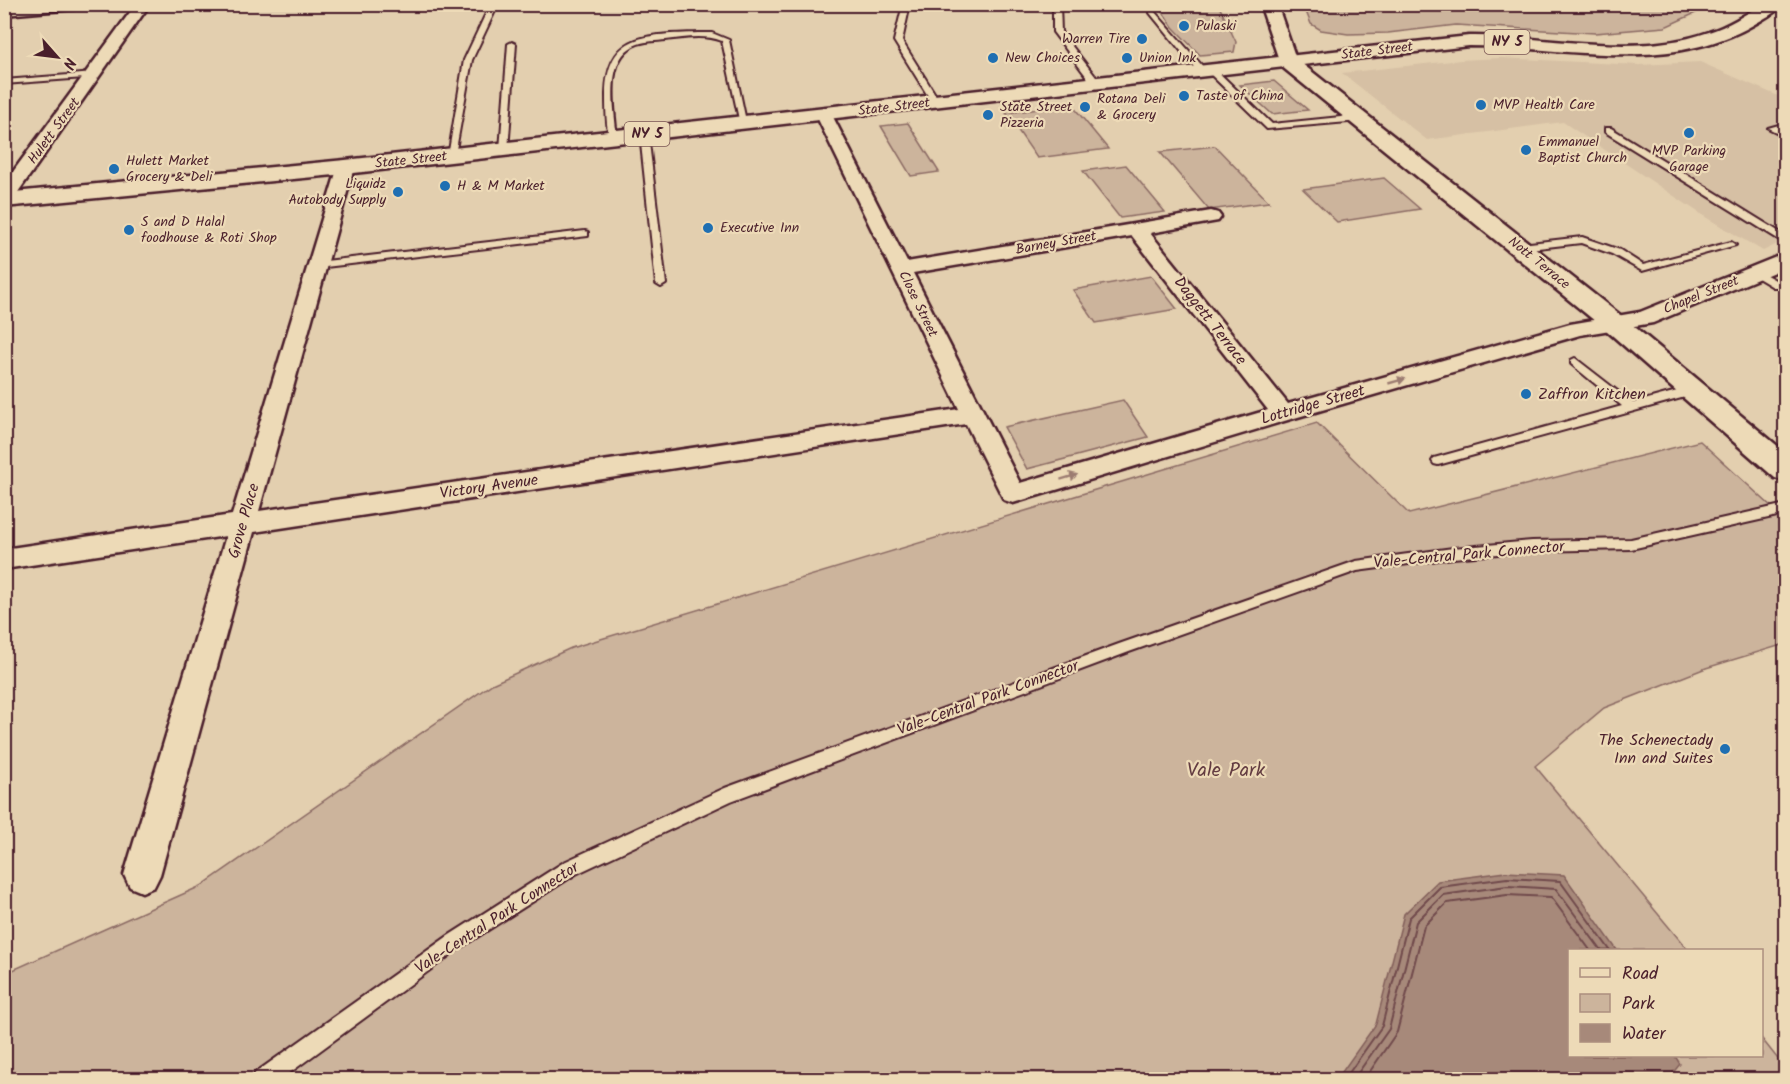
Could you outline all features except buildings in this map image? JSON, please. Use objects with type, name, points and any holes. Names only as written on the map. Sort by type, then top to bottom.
[{"type":"main road","points":[[4,10],[74,4]]},
{"type":"main road","points":[[1268,4],[1288,62]]},
{"type":"main road","points":[[1777,4],[1785,7]]},
{"type":"main road","name":"State Street","points":[[4,199],[504,150],[1470,41],[1610,47],[1683,45],[1724,32],[1777,4]]},
{"type":"main road","name":"Nott Terrace","points":[[1288,62],[1615,324],[1785,470]]},
{"type":"street","name":"Hulett Street","points":[[4,199],[95,75],[143,4]]},
{"type":"street","name":"Close Street","points":[[824,115],[1013,494]]},
{"type":"street","name":"Grove Place","points":[[142,875],[345,167]]},
{"type":"street","name":"Barney Street","points":[[901,269],[1211,218]]},
{"type":"street","name":"Daggett Terrace","points":[[1137,229],[1283,413]]},
{"type":"street","name":"Chapel Street","points":[[1615,324],[1645,318],[1757,273],[1785,259]]},
{"type":"street","name":"Lottridge Street","points":[[1013,494],[1283,413],[1578,329],[1615,324]]},
{"type":"street","name":"Victory Avenue","points":[[4,559],[974,416]]},
{"type":"lane","points":[[907,4],[898,40],[936,102]]},
{"type":"lane","points":[[1056,4],[1057,32],[1095,83]]},
{"type":"lane","points":[[451,155],[468,60],[492,9]]},
{"type":"lane","points":[[1152,12],[1207,70],[1270,127],[1360,118]]},
{"type":"lane","points":[[613,138],[610,73],[616,59],[624,49],[642,40],[707,34],[725,40],[744,124]]},
{"type":"lane","points":[[504,150],[512,45]]},
{"type":"lane","points":[[4,82],[95,75]]},
{"type":"lane","points":[[1785,125],[1772,128],[1785,135]]},
{"type":"lane","points":[[1608,130],[1785,241]]},
{"type":"lane","points":[[644,134],[661,284]]},
{"type":"lane","points":[[317,265],[585,234]]},
{"type":"lane","points":[[1521,247],[1581,240],[1616,252],[1642,268],[1731,245]]},
{"type":"lane","points":[[1757,273],[1777,285]]},
{"type":"lane","points":[[1575,362],[1631,408]]},
{"type":"lane","points":[[1438,461],[1692,391]]},
{"type":"lane","name":"Vale-Central Park Connector","points":[[262,1080],[454,942],[570,868],[725,796],[1124,648],[1356,566],[1453,553],[1532,546],[1630,544],[1785,509]]},
{"type":"shaded area","name":"MVP Health Care","points":[[1500,58],[1639,65],[1700,62],[1785,99],[1785,240],[1763,251],[1707,218],[1563,122],[1427,140],[1342,73]]},
{"type":"green space","points":[[1321,4],[1713,5],[1665,27],[1595,33],[1456,25],[1388,33],[1348,34],[1321,30],[1311,24],[1305,9]]},
{"type":"green space","points":[[1158,5],[1219,6],[1236,42],[1234,52],[1200,55],[1173,27]]},
{"type":"green space","points":[[1274,81],[1308,110],[1272,114],[1240,85]]},
{"type":"green space","points":[[1072,105],[1108,149],[1037,158],[1006,113]]},
{"type":"green space","points":[[908,123],[939,172],[911,176],[881,126]]},
{"type":"green space","points":[[1215,146],[1269,202],[1209,210],[1160,152]]},
{"type":"green space","points":[[1126,165],[1165,212],[1120,218],[1083,171]]},
{"type":"green space","points":[[1384,178],[1420,209],[1337,222],[1303,189]]},
{"type":"green space","points":[[1151,276],[1177,309],[1096,323],[1073,290]]},
{"type":"green space","points":[[1123,400],[1148,437],[1027,469],[1004,427]]},
{"type":"green space","name":"Vale Park","points":[[1317,423],[1409,514],[1700,441],[1785,519],[1785,644],[1706,668],[1604,708],[1535,766],[1687,949],[1568,949],[1568,1057],[1763,1057],[1763,1040],[1785,1068],[1785,1079],[5,1079],[4,974],[201,886],[492,684],[571,648]]},
{"type":"water","points":[[1506,872],[1564,875],[1616,949],[1568,949],[1568,1057],[1676,1057],[1680,1064],[1668,1079],[1337,1079],[1376,1024],[1404,914],[1438,881]]},
{"type":"place","name":"Pulaski","points":[[1184,26]]},
{"type":"place","name":"Warren Tire","points":[[1142,39]]},
{"type":"place","name":"New Choices","points":[[993,58]]},
{"type":"place","name":"Union Ink","points":[[1127,58]]},
{"type":"place","name":"Taste of China","points":[[1184,96]]},
{"type":"place","name":"MVP Health Care","points":[[1481,105]]},
{"type":"place","name":"Rotana Deli & Grocery","points":[[1085,107]]},
{"type":"place","name":"State Street Pizzeria","points":[[988,115]]},
{"type":"place","name":"MVP Parking Garage","points":[[1689,133]]},
{"type":"place","name":"Emmanuel Baptist Church","points":[[1526,150]]},
{"type":"place","name":"Hulett Market Grocery & Deli","points":[[114,169]]},
{"type":"place","name":"H & M Market","points":[[445,186]]},
{"type":"place","name":"Liquidz Autobody Supply","points":[[398,192]]},
{"type":"place","name":"Executive Inn","points":[[708,228]]},
{"type":"place","name":"S and D Halal foodhouse & Roti Shop","points":[[129,230]]},
{"type":"place","name":"Zaffron Kitchen","points":[[1526,394]]},
{"type":"place","name":"The Schenectady Inn and Suites","points":[[1725,749]]}]
